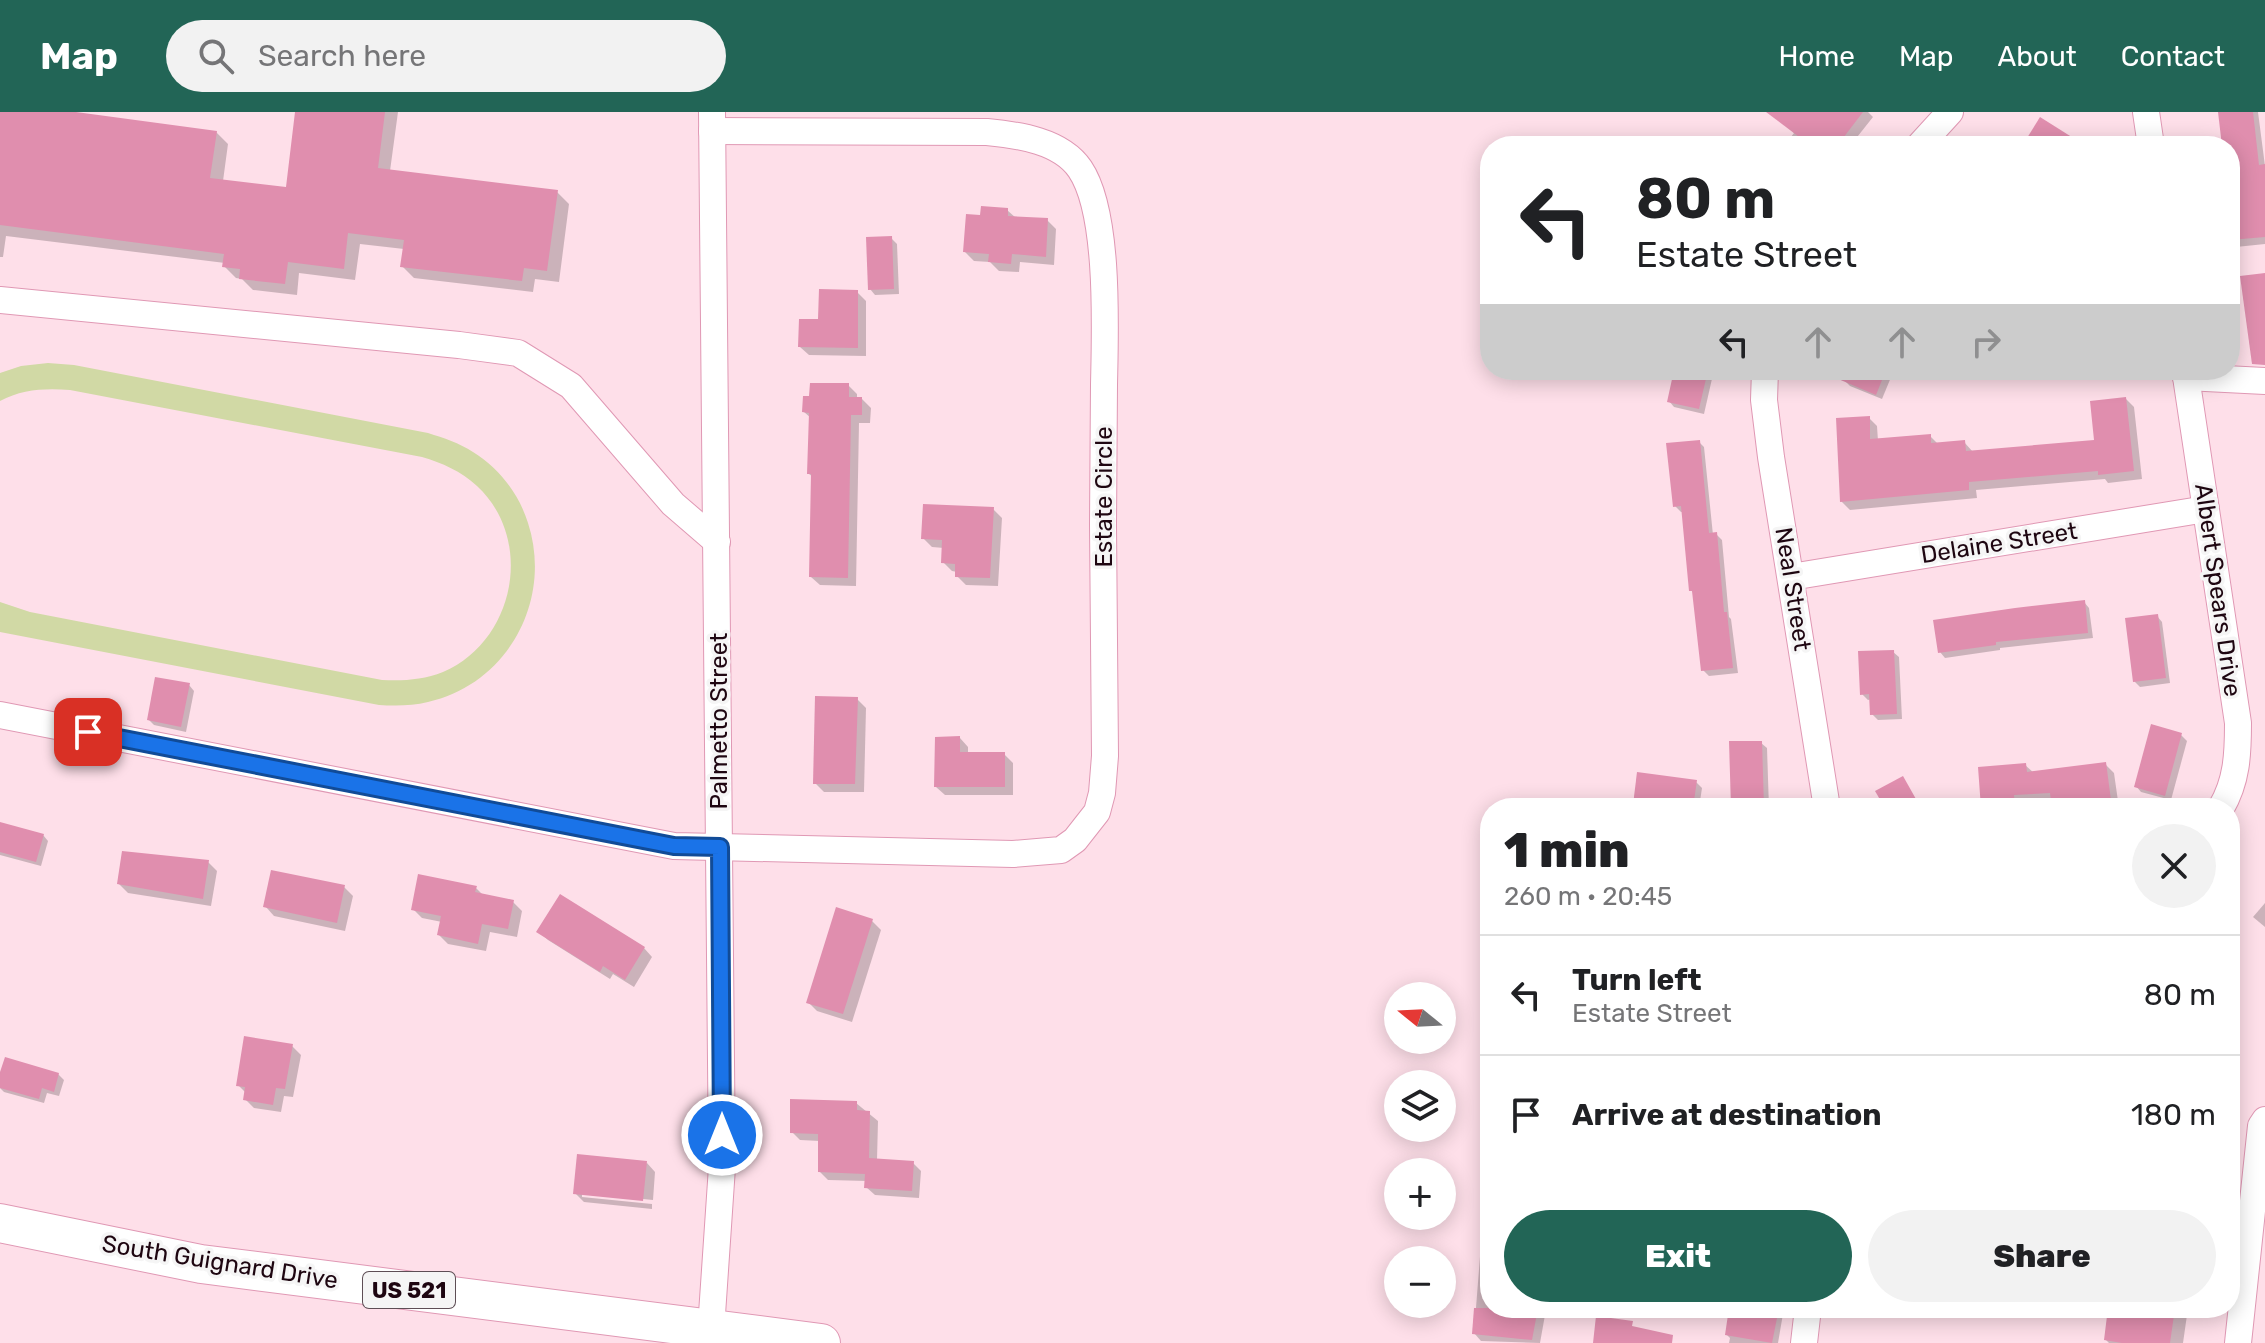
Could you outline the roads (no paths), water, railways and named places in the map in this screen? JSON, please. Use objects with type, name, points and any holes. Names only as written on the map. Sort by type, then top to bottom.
[{"type":"highway","name":"South Guignard Drive","points":[[0,1223],[201,1264],[709,1336],[821,1343]]},
{"type":"street","points":[[1928,136],[1950,112]]},
{"type":"street","points":[[2146,112],[2150,136]]},
{"type":"street","name":"Palmetto Street","points":[[709,1336],[722,1167],[712,121]]},
{"type":"street","name":"Estate Circle","points":[[0,715],[674,846],[997,854],[1046,853],[1061,850],[1075,840],[1097,812],[1105,756],[1105,289],[1097,216],[1082,172],[1061,151],[1011,134],[712,121]]},
{"type":"street","points":[[0,300],[518,353],[571,386],[673,504],[717,542]]},
{"type":"street","points":[[2240,379],[2265,381]]},
{"type":"street","name":"Neal Street","points":[[1765,380],[1771,457],[1825,798]]},
{"type":"street","name":"Albert Spears Drive","points":[[2187,380],[2238,723],[2236,772],[2227,798]]},
{"type":"street","name":"Delaine Street","points":[[1791,577],[2206,509]]},
{"type":"street","points":[[2238,1343],[2261,1126],[2265,1120]]},
{"type":"street","points":[[1804,1343],[1807,1318]]}]
